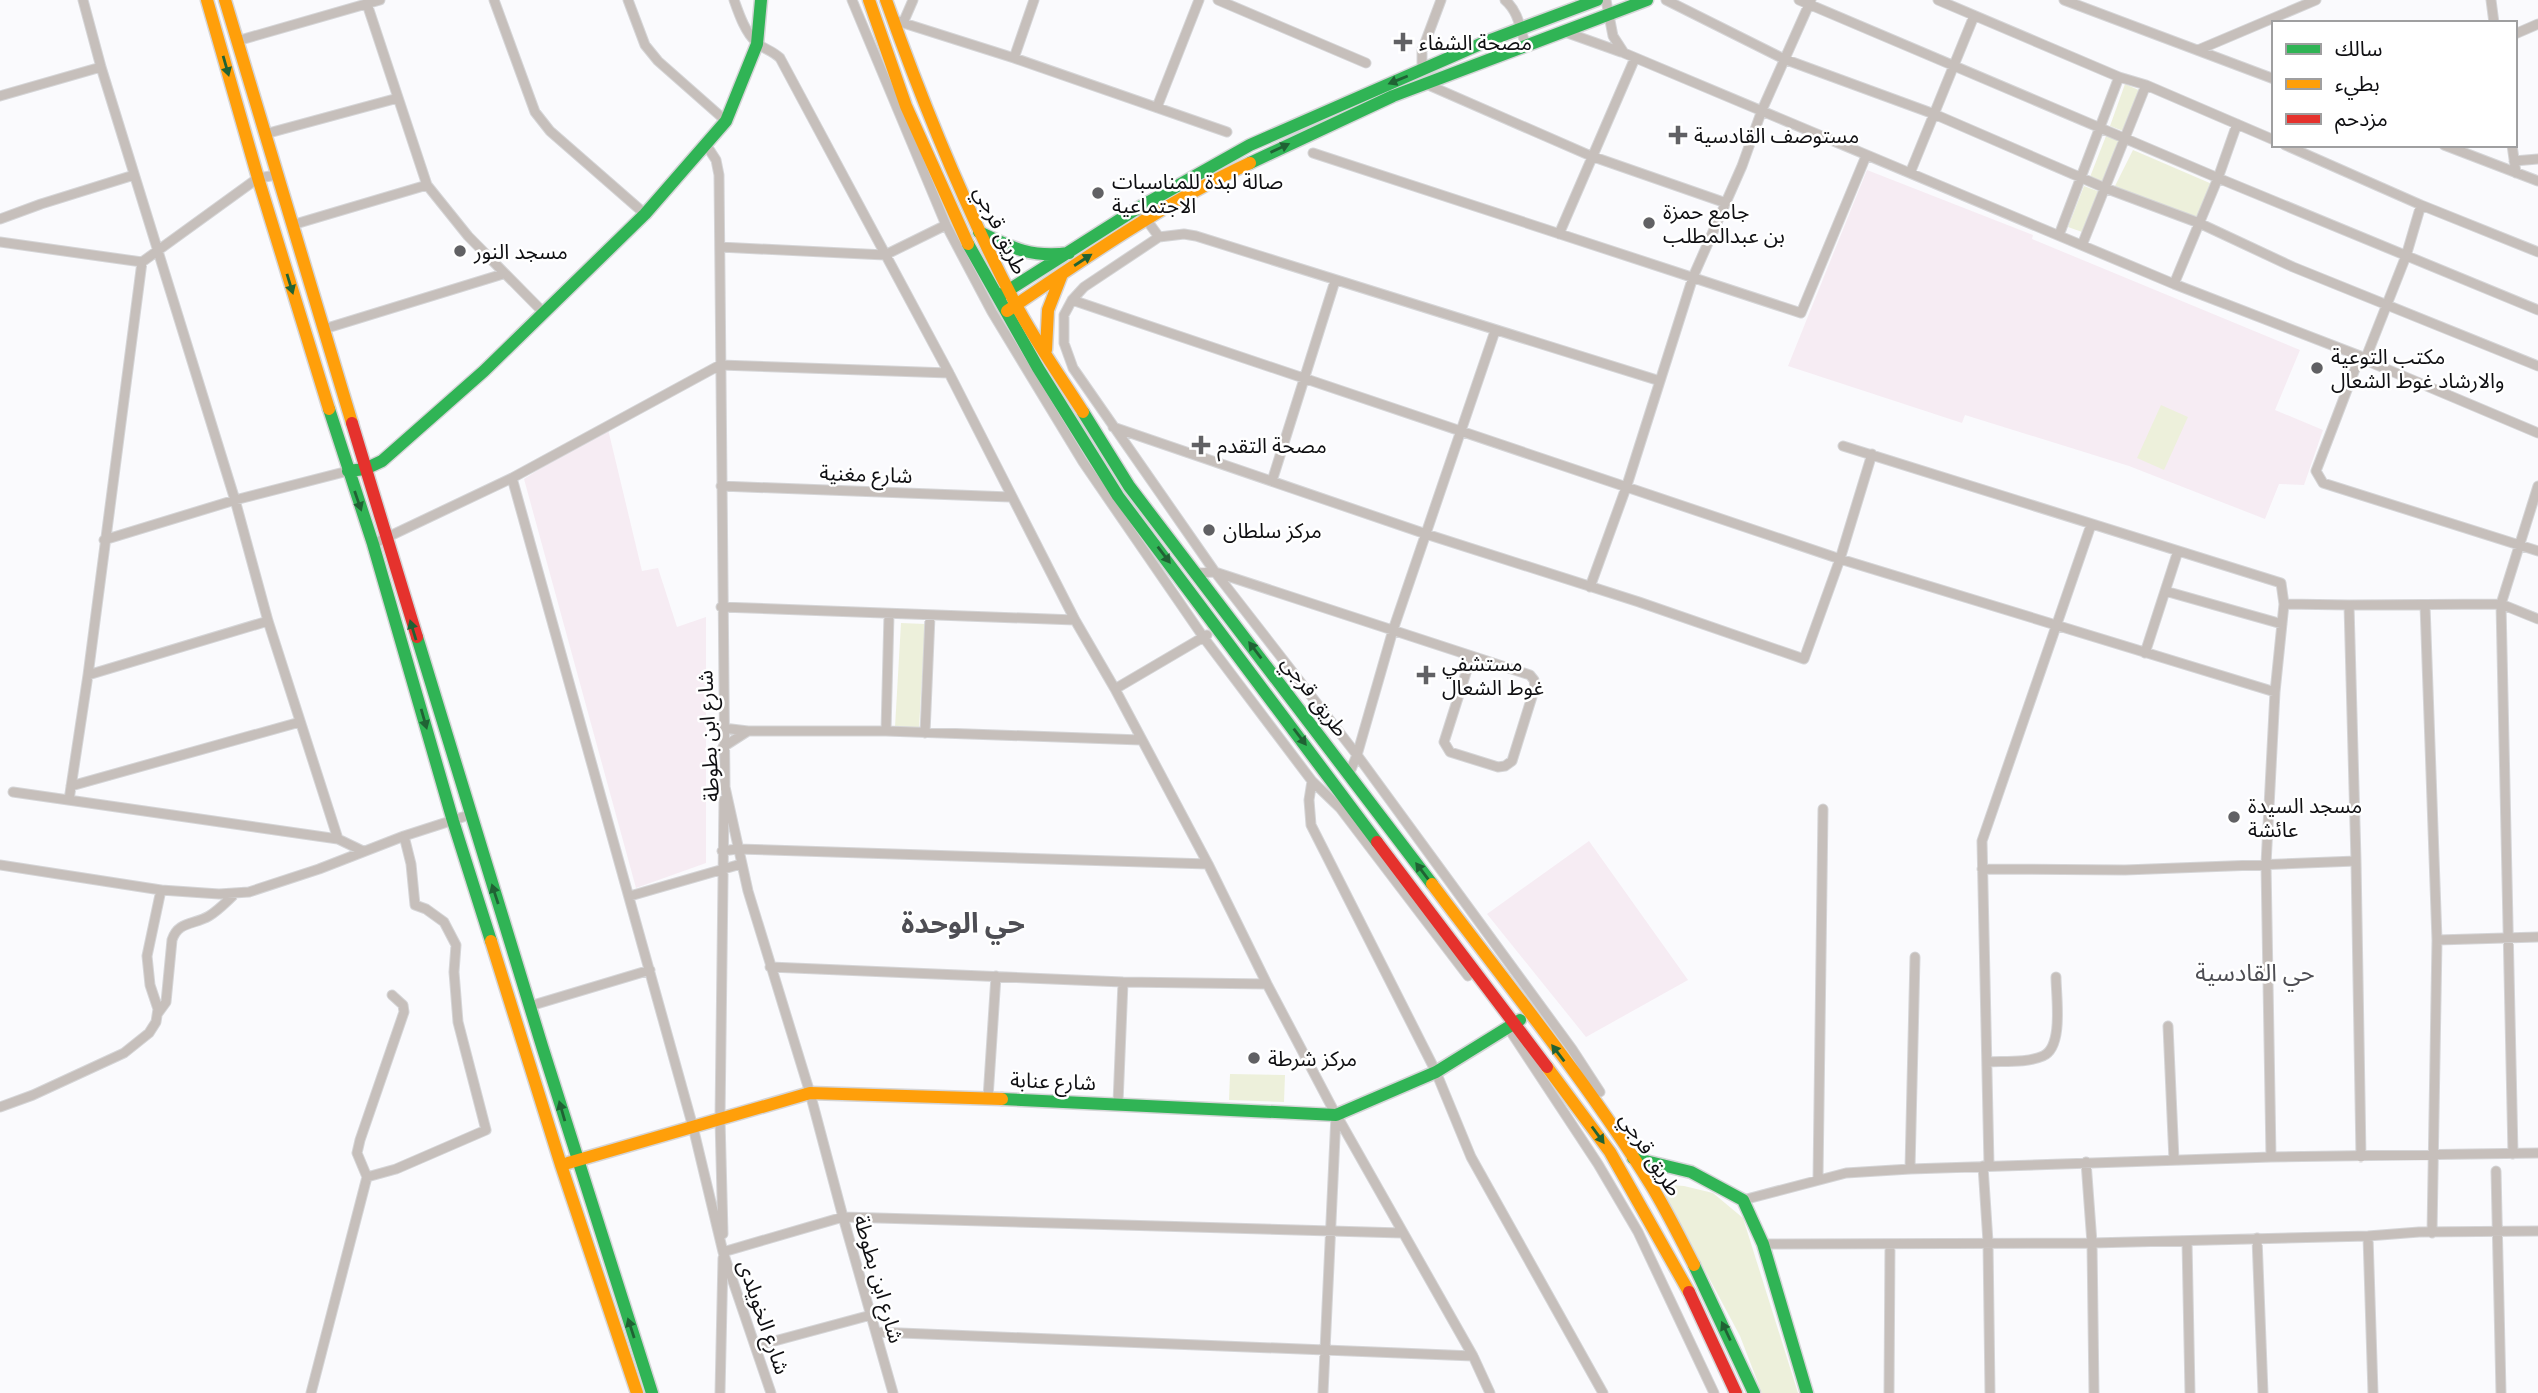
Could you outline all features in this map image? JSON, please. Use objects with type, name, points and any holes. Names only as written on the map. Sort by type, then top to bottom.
[{"type":"main road","points":[[207,0],[258,178],[348,471],[379,541],[470,816],[652,1393]]},
{"type":"main road","points":[[225,0],[365,470],[379,541],[453,821],[561,1165],[637,1393]]},
{"type":"main road","points":[[348,471],[365,470],[382,461],[484,371],[645,214],[726,121],[757,44],[761,0]]},
{"type":"main road","name":"طريق قرجي","points":[[869,0],[906,106],[964,235],[997,298],[1011,308],[1046,352],[1129,486],[1577,1077],[1633,1158],[1652,1187],[1694,1265],[1754,1393]]},
{"type":"main road","name":"طريق قرجي","points":[[886,0],[899,22],[923,104],[979,232],[1009,290],[1011,308],[1038,368],[1118,496],[1511,1025],[1610,1152],[1679,1271],[1736,1393]]},
{"type":"main road","points":[[997,298],[1138,208],[1250,145],[1520,27],[1597,0]]},
{"type":"main road","points":[[1011,308],[1209,181],[1393,96],[1647,0]]},
{"type":"main road","points":[[979,232],[1012,248],[1037,256],[1069,253]]},
{"type":"main road","points":[[1046,352],[1047,311],[1050,298],[1062,274]]},
{"type":"main road","points":[[1118,496],[1129,486]]},
{"type":"main road","name":"شارع عنابة","points":[[561,1165],[810,1093],[1118,1103],[1336,1115],[1436,1072],[1529,1014]]},
{"type":"main road","points":[[1633,1158],[1691,1172],[1743,1200],[1763,1244],[1807,1393]]},
{"type":"street","points":[[83,0],[101,67],[235,500],[268,621],[338,839]]},
{"type":"street","points":[[237,41],[380,0]]},
{"type":"street","points":[[494,0],[535,112],[550,131],[645,214]]},
{"type":"street","points":[[628,0],[645,45],[658,61],[726,121]]},
{"type":"street","points":[[734,0],[745,27],[757,44],[771,50],[780,58],[949,373],[1075,620],[1208,864],[1336,1115],[1473,1356],[1490,1393]]},
{"type":"street","points":[[852,0],[946,225],[992,312],[1083,462],[1204,638],[1312,782],[1340,808],[1511,1025],[1638,1232],[1714,1393]]},
{"type":"street","points":[[913,0],[899,22],[1014,58],[1227,132]]},
{"type":"street","points":[[1014,58],[1034,0]]},
{"type":"street","points":[[1157,107],[1199,0]]},
{"type":"street","points":[[1218,0],[1366,64]]},
{"type":"street","points":[[1422,69],[1422,51],[1441,0]]},
{"type":"street","points":[[1505,0],[1513,7],[1526,46]]},
{"type":"street","points":[[1606,0],[1612,36],[1624,53]]},
{"type":"street","points":[[1666,0],[1784,59],[1934,114],[2105,188],[2199,223],[2293,267],[2538,366]]},
{"type":"street","points":[[1799,0],[1810,2],[2218,178],[2538,310]]},
{"type":"street","points":[[1938,0],[2272,139]]},
{"type":"street","points":[[2064,0],[2272,78]]},
{"type":"street","points":[[2198,50],[2300,3],[2316,0]]},
{"type":"street","points":[[2491,0],[2494,21]]},
{"type":"street","points":[[1590,587],[1627,485],[1693,277],[1810,2]]},
{"type":"street","points":[[367,4],[427,185],[468,236],[544,313]]},
{"type":"street","points":[[1910,173],[1975,16]]},
{"type":"street","points":[[2517,33],[2538,24]]},
{"type":"street","points":[[1564,32],[1624,53],[1866,156],[2174,284],[2362,358],[2538,433]]},
{"type":"street","points":[[1559,234],[1635,58]]},
{"type":"street","points":[[0,96],[101,67]]},
{"type":"street","points":[[2059,235],[2119,77]]},
{"type":"street","points":[[1426,84],[1591,156],[1726,204]]},
{"type":"street","points":[[2082,245],[2146,85]]},
{"type":"street","points":[[265,134],[398,98]]},
{"type":"street","points":[[2174,284],[2218,178],[2237,124]]},
{"type":"street","name":"شارع ابن بطوطة","points":[[705,143],[716,160],[719,175],[724,787],[741,864],[810,1093],[893,1393]]},
{"type":"street","points":[[2290,147],[2538,253]]},
{"type":"street","points":[[2449,147],[2538,181]]},
{"type":"street","points":[[2512,147],[2516,173]]},
{"type":"street","points":[[1313,153],[1801,313],[1866,156]]},
{"type":"street","points":[[2514,161],[2538,159]]},
{"type":"street","points":[[0,219],[134,174]]},
{"type":"street","points":[[0,242],[142,262],[258,178],[277,175]]},
{"type":"street","points":[[292,225],[427,185]]},
{"type":"street","points":[[2421,205],[2406,256],[2316,471],[2323,483],[2538,551]]},
{"type":"street","points":[[1138,208],[1159,237]]},
{"type":"street","points":[[720,247],[885,255],[946,225]]},
{"type":"street","points":[[1600,1092],[1572,1049],[1357,755],[1214,572],[1113,428],[1073,368],[1064,343],[1064,315],[1072,300],[1084,287],[1159,237],[1184,234],[1661,381]]},
{"type":"street","points":[[69,800],[142,262]]},
{"type":"street","points":[[324,329],[503,274]]},
{"type":"street","points":[[1272,481],[1335,281]]},
{"type":"street","points":[[1072,300],[1304,376],[1840,559],[2055,627],[2275,692]]},
{"type":"street","points":[[1349,774],[1393,630],[1495,331]]},
{"type":"street","points":[[379,541],[512,478],[720,365],[949,373]]},
{"type":"street","points":[[1113,428],[1804,659],[1840,559],[1872,454]]},
{"type":"street","points":[[1843,446],[2091,525],[2276,580],[2282,586],[2284,604],[2275,692],[2266,864],[2271,1157]]},
{"type":"street","points":[[104,540],[235,500],[348,471]]},
{"type":"street","points":[[512,478],[693,1127],[723,1252]]},
{"type":"street","name":"شارع مغنية","points":[[721,486],[1010,497]]},
{"type":"street","points":[[2513,1154],[2501,604],[2538,486]]},
{"type":"street","points":[[1990,1393],[1982,841],[2091,525]]},
{"type":"street","points":[[2145,653],[2178,551]]},
{"type":"street","points":[[1197,573],[1214,572],[1530,675],[1535,687],[1512,761],[1505,766],[1498,767],[1450,752],[1444,742],[1471,657]]},
{"type":"street","points":[[2165,590],[2282,624]]},
{"type":"street","points":[[2284,604],[2501,604],[2538,619]]},
{"type":"street","points":[[2425,604],[2437,940],[2432,1233]]},
{"type":"street","points":[[2348,606],[2361,1157]]},
{"type":"street","points":[[721,607],[1075,620]]},
{"type":"street","points":[[886,731],[889,614]]},
{"type":"street","points":[[925,733],[930,616]]},
{"type":"street","points":[[88,675],[268,621]]},
{"type":"street","points":[[1115,689],[1218,628]]},
{"type":"street","points":[[71,786],[300,722]]},
{"type":"street","points":[[723,728],[748,731],[886,731],[1141,740]]},
{"type":"street","points":[[723,747],[748,731]]},
{"type":"street","points":[[1312,782],[1309,800],[1311,825],[1436,1072],[1471,1157],[1603,1393]]},
{"type":"street","points":[[720,1393],[724,787]]},
{"type":"street","points":[[13,792],[338,839],[363,851]]},
{"type":"street","points":[[1818,1179],[1823,808]]},
{"type":"street","points":[[0,865],[161,890],[236,893],[254,891],[404,836],[470,816]]},
{"type":"street","points":[[367,1177],[396,1169],[485,1130],[458,1022],[454,972],[456,945],[444,922],[426,909],[415,905],[411,864],[404,836]]},
{"type":"street","points":[[722,851],[737,849],[1208,864]]},
{"type":"street","points":[[1982,869],[2125,870],[2356,861]]},
{"type":"street","points":[[630,896],[741,864]]},
{"type":"street","points":[[158,1013],[150,985],[147,956],[161,890]]},
{"type":"street","points":[[0,1107],[33,1095],[131,1049],[149,1033],[166,1002],[172,940],[176,931],[183,925],[212,914],[236,893]]},
{"type":"street","points":[[2437,940],[2538,937]]},
{"type":"street","points":[[1910,1169],[1915,957]]},
{"type":"street","points":[[770,967],[1123,982],[1267,984]]},
{"type":"street","points":[[530,1006],[650,970]]},
{"type":"street","points":[[988,1098],[996,976]]},
{"type":"street","points":[[1987,1062],[2039,1058],[2054,1046],[2057,1031],[2056,977]]},
{"type":"street","points":[[1118,1103],[1123,982]]},
{"type":"street","points":[[310,1393],[367,1177],[358,1153],[360,1140],[404,1012],[403,1005],[392,995]]},
{"type":"street","points":[[2168,1026],[2174,1160]]},
{"type":"street","points":[[1323,1393],[1336,1115]]},
{"type":"street","points":[[1743,1200],[1846,1173],[1910,1169],[2271,1157],[2538,1153]]},
{"type":"street","points":[[2086,1163],[2092,1243],[2094,1393]]},
{"type":"street","points":[[2496,1171],[2501,1393]]},
{"type":"street","points":[[723,1252],[843,1217],[1402,1233]]},
{"type":"street","points":[[1763,1244],[2092,1243],[2538,1231]]},
{"type":"street","points":[[2368,1236],[2373,1393]]},
{"type":"street","points":[[2257,1238],[2263,1393]]},
{"type":"street","points":[[2187,1241],[2190,1393]]},
{"type":"street","points":[[1889,1393],[1890,1244]]},
{"type":"street","name":"شارع الخويلدى","points":[[723,1252],[771,1393]]},
{"type":"street","points":[[756,1346],[871,1315]]},
{"type":"street","points":[[876,1332],[1473,1356]]},
{"type":"shaded area","points":[[1867,170],[2033,235],[2032,239],[2300,350],[2275,410],[2323,430],[2304,485],[2279,484],[2265,519],[2129,466],[1965,415],[1962,423],[1788,366]]},
{"type":"shaded area","points":[[607,425],[642,571],[658,568],[677,627],[706,617],[706,863],[636,888],[524,479]]},
{"type":"shaded area","points":[[1589,841],[1688,980],[1586,1037],[1487,914]]},
{"type":"green space","points":[[2125,84],[2141,91],[2126,132],[2110,126]]},
{"type":"green space","points":[[2106,136],[2122,142],[2107,183],[2090,177]]},
{"type":"green space","points":[[2133,150],[2212,184],[2198,220],[2115,186]]},
{"type":"green space","points":[[2084,186],[2100,192],[2085,233],[2068,227]]},
{"type":"green space","points":[[2161,405],[2188,417],[2164,470],[2137,458]]},
{"type":"green space","points":[[901,623],[925,624],[919,728],[895,727]]},
{"type":"green space","points":[[1230,1074],[1285,1075],[1284,1102],[1229,1100]]},
{"type":"green space","points":[[1659,1184],[1684,1186],[1713,1193],[1743,1218],[1798,1393],[1762,1393],[1740,1336]]},
{"type":"traffic: fast","points":[[348,471],[365,469],[382,461],[484,371],[645,214],[726,121],[757,44],[761,0]]},
{"type":"traffic: fast","points":[[1001,295],[1138,208],[1250,145],[1485,42],[1597,0]]},
{"type":"traffic: fast","points":[[1250,163],[1393,96],[1647,0]]},
{"type":"traffic: fast","points":[[979,232],[1033,253],[1069,253]]},
{"type":"traffic: fast","points":[[968,244],[1038,368],[1118,496],[1377,842]]},
{"type":"traffic: fast","points":[[329,409],[373,544],[453,821],[491,941]]},
{"type":"traffic: fast","points":[[1083,412],[1129,486],[1432,884]]},
{"type":"traffic: fast","points":[[417,637],[652,1393]]},
{"type":"traffic: fast","points":[[1002,1099],[1336,1115],[1436,1072],[1520,1020]]},
{"type":"traffic: fast","points":[[1633,1158],[1691,1172],[1743,1200],[1763,1244],[1807,1393]]},
{"type":"traffic: fast","points":[[1694,1265],[1754,1393]]},
{"type":"traffic: slow","points":[[207,0],[329,409]]},
{"type":"traffic: slow","points":[[225,0],[352,423]]},
{"type":"traffic: slow","points":[[869,0],[906,106],[968,244]]},
{"type":"traffic: slow","points":[[886,0],[930,116],[996,266],[1039,345],[1083,412]]},
{"type":"traffic: slow","points":[[1007,311],[1156,213],[1250,163]]},
{"type":"traffic: slow","points":[[1046,350],[1048,310],[1062,274]]},
{"type":"traffic: slow","points":[[1432,884],[1600,1108],[1657,1195],[1694,1265]]},
{"type":"traffic: slow","points":[[491,941],[561,1165],[637,1393]]},
{"type":"traffic: slow","points":[[1547,1067],[1610,1152],[1689,1292]]},
{"type":"traffic: slow","points":[[568,1163],[810,1093],[1002,1099]]},
{"type":"traffic: jam","points":[[352,423],[417,637]]},
{"type":"traffic: jam","points":[[1377,842],[1547,1067]]},
{"type":"traffic: jam","points":[[1689,1292],[1736,1393]]},
{"type":"place","name":"مصحة الشفاء","points":[[1403,42]]},
{"type":"place","name":"مستوصف القادسية","points":[[1678,135]]},
{"type":"place","name":"صالة لبدة للمناسبات الاجتماعية","points":[[1098,193]]},
{"type":"place","name":"جامع حمزة بن عبدالمطلب","points":[[1649,223]]},
{"type":"place","name":"مسجد النور","points":[[460,251]]},
{"type":"place","name":"مكتب التوعية والارشاد غوط الشعال","points":[[2317,368]]},
{"type":"place","name":"مصحة التقدم","points":[[1201,445]]},
{"type":"place","name":"مركز سلطان","points":[[1209,530]]},
{"type":"place","name":"مستشفي غوط الشعال","points":[[1426,675]]},
{"type":"place","name":"مسجد السيدة عائشة","points":[[2234,817]]},
{"type":"place","name":"مركز شرطة","points":[[1254,1058]]},
{"type":"district","name":"حي الوحدة","points":[[963,922]]},
{"type":"district","name":"حي القادسية","points":[[2255,972]]}]
